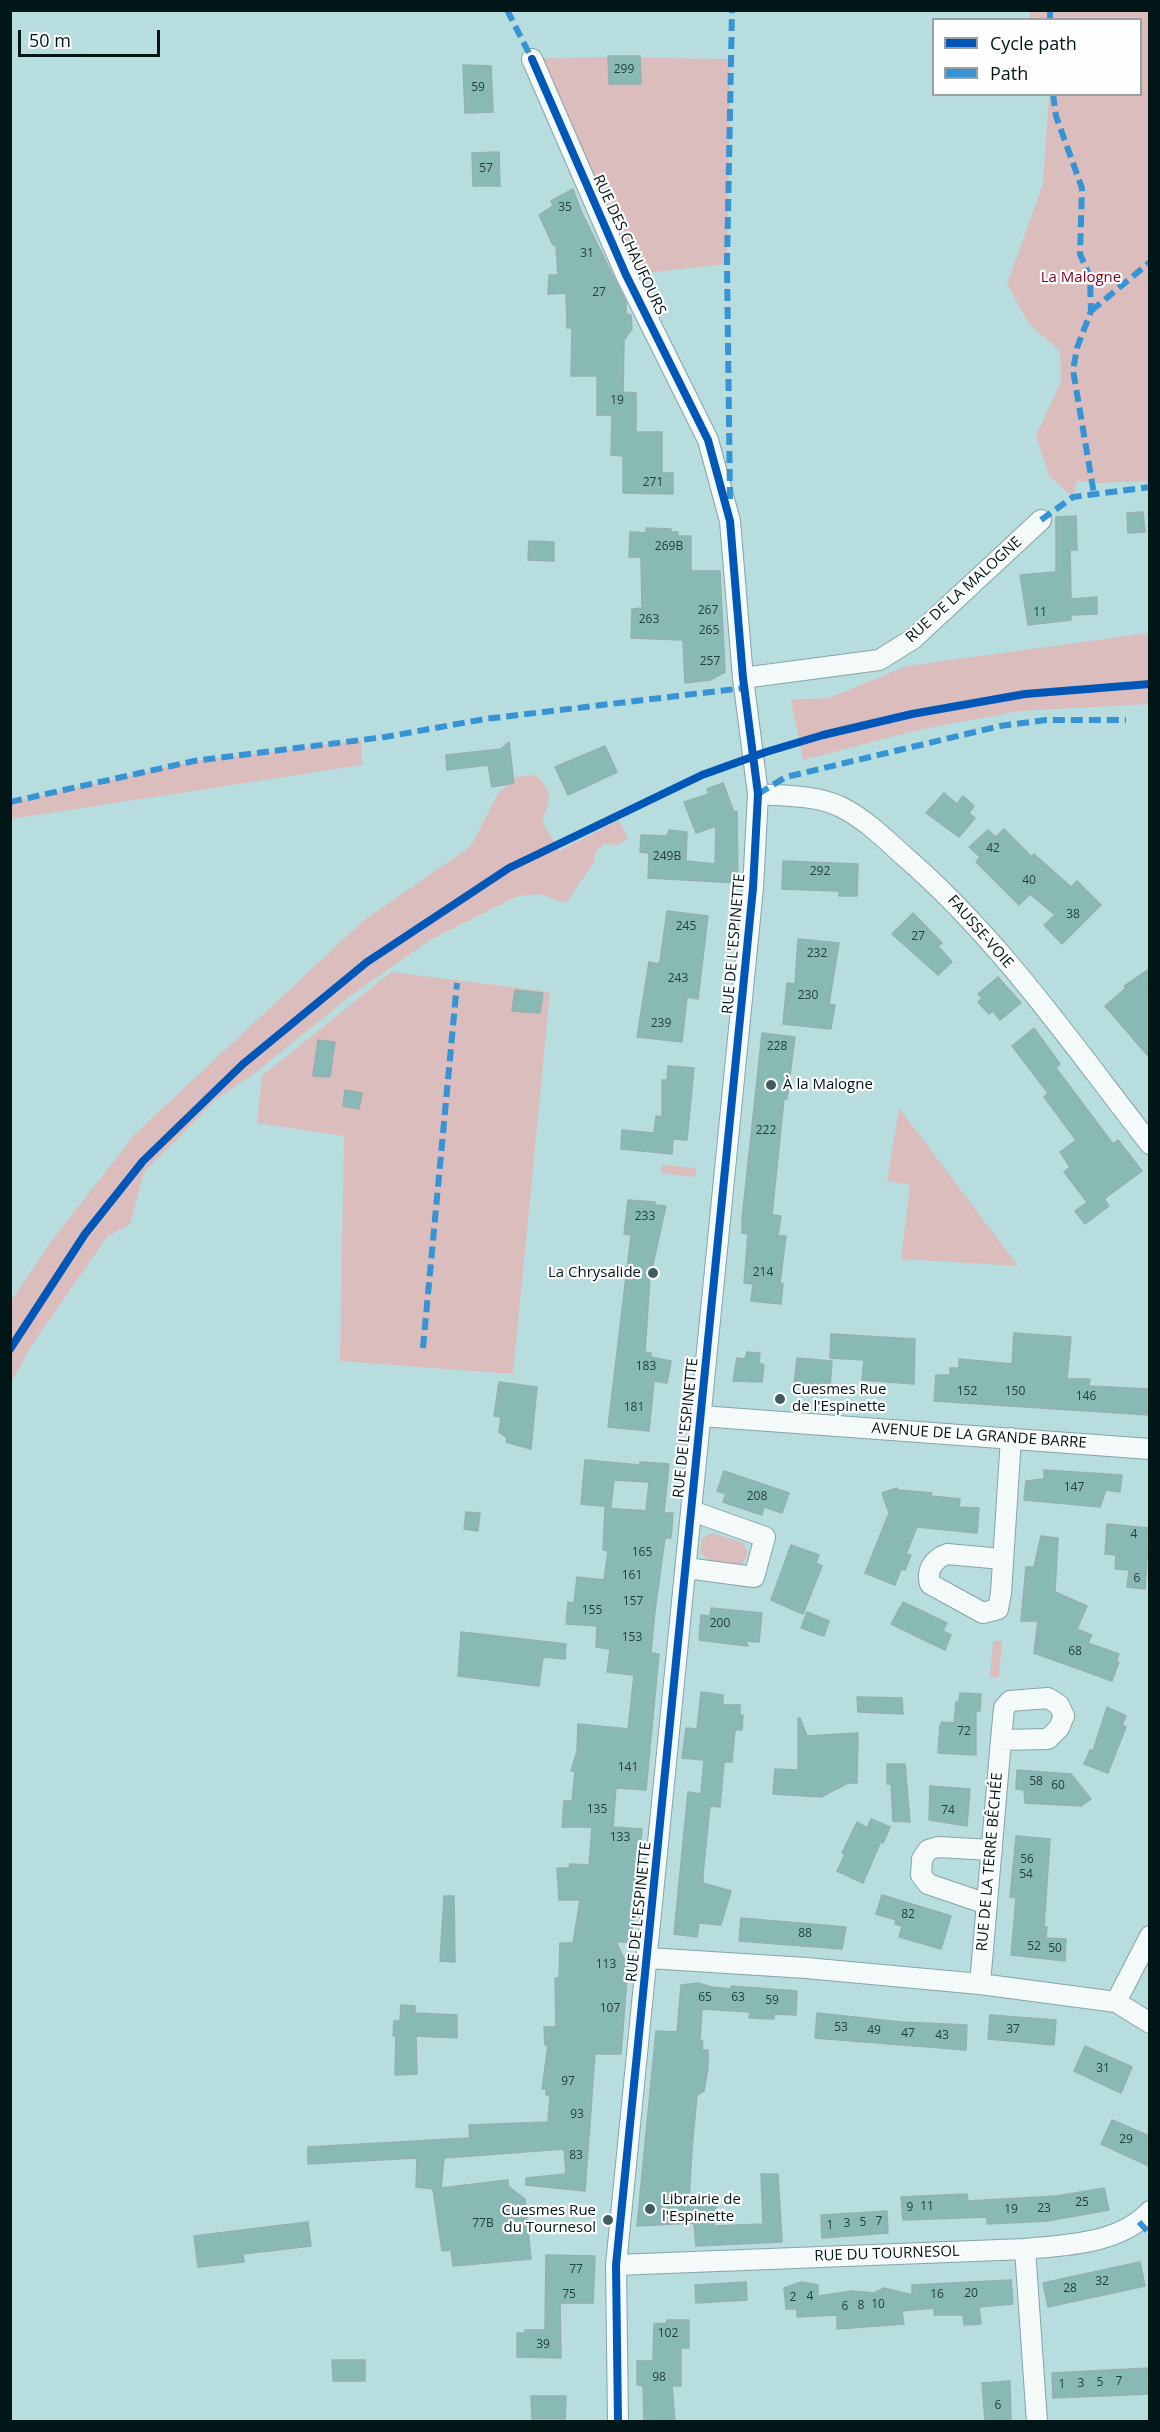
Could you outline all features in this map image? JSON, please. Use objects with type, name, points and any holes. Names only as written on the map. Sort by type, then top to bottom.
[{"type":"street","name":"RUE DES CHAUFOURS","points":[[532,59],[626,275],[708,440]]},
{"type":"street","name":"RUE DE L'ESPINETTE","points":[[618,2421],[616,2265],[753,888],[758,794],[743,678],[730,521],[708,440]]},
{"type":"street","name":"RUE DE LA MALOGNE","points":[[743,678],[879,660],[913,639],[1041,520]]},
{"type":"street","name":"FAUSSE-VOIE","points":[[758,794],[810,797],[838,806],[879,834],[944,891],[1026,985],[1149,1144]]},
{"type":"street","name":"AVENUE DE LA GRANDE BARRE","points":[[701,1416],[1149,1449]]},
{"type":"street","points":[[1002,1559],[1011,1438]]},
{"type":"street","name":"RUE DE L'ESPINETTE","points":[[686,1568],[754,1577],[765,1537],[692,1511]]},
{"type":"street","name":"RUE DE LA TERRE BÊCHÉE","points":[[980,1984],[1000,1740]]},
{"type":"street","points":[[987,1904],[928,1884],[921,1875],[922,1859],[928,1850],[939,1847],[992,1850]]},
{"type":"street","points":[[1116,2002],[1149,1936]]},
{"type":"street","points":[[648,1958],[980,1984],[1116,2002],[1149,2023]]},
{"type":"street","name":"RUE DU TOURNESOL","points":[[616,2265],[1025,2249],[1066,2245],[1110,2236],[1139,2222],[1149,2211]]},
{"type":"street","points":[[1025,2249],[1037,2421]]},
{"type":"green space","name":"La Malogne","points":[[1031,11],[1149,11],[1149,481],[1100,483],[1077,481],[1073,497],[1049,476],[1036,435],[1061,382],[1060,351],[1029,324],[1007,284],[1043,184],[1049,96],[1142,96],[1142,18],[1029,18]]},
{"type":"green space","points":[[602,57],[731,59],[727,264],[626,275],[532,59]]},
{"type":"green space","points":[[1149,633],[1149,704],[1019,711],[918,730],[803,760],[791,700],[829,698],[907,666]]},
{"type":"green space","points":[[361,740],[362,765],[11,819],[11,802],[194,761]]},
{"type":"green space","points":[[536,775],[549,796],[542,821],[559,851],[619,820],[628,839],[616,845],[605,844],[595,852],[594,862],[566,903],[540,894],[518,896],[430,940],[353,994],[255,1073],[216,1099],[144,1172],[130,1224],[107,1237],[31,1346],[11,1383],[11,1301],[50,1243],[135,1134],[363,921],[471,846],[498,793],[516,777]]},
{"type":"green space","points":[[391,972],[550,992],[513,1374],[340,1361],[344,1136],[257,1123],[262,1076]]},
{"type":"green space","points":[[899,1108],[1018,1266],[901,1259],[910,1185],[887,1181]]},
{"type":"green space","points":[[662,1165],[696,1168],[695,1177],[661,1173]]},
{"type":"green space","points":[[712,1533],[743,1543],[748,1553],[742,1564],[714,1563],[700,1552],[702,1539]]},
{"type":"green space","points":[[993,1641],[1002,1641],[999,1677],[990,1677]]},
{"type":"building","points":[[608,56],[640,56],[641,84],[609,84]]},
{"type":"building","points":[[463,65],[491,66],[493,112],[465,113]]},
{"type":"building","points":[[499,152],[500,186],[473,186],[472,153]]},
{"type":"building","points":[[573,189],[581,211],[626,302],[626,314],[631,315],[632,329],[624,340],[623,392],[636,393],[636,432],[662,432],[662,473],[673,473],[673,494],[623,493],[623,456],[611,455],[612,415],[597,415],[597,376],[571,376],[572,328],[567,328],[566,293],[548,294],[549,275],[558,275],[556,245],[553,245],[539,215],[553,206],[551,201]]},
{"type":"building","points":[[1143,512],[1145,532],[1128,533],[1127,513]]},
{"type":"building","points":[[1076,516],[1077,550],[1070,550],[1071,599],[1097,597],[1097,614],[1071,615],[1071,620],[1028,625],[1020,575],[1056,572],[1056,517]]},
{"type":"building","points":[[646,528],[671,529],[671,532],[678,532],[678,536],[691,536],[691,571],[720,571],[725,672],[710,680],[685,683],[683,640],[631,638],[632,609],[642,608],[641,557],[629,557],[630,532],[646,533]]},
{"type":"building","points":[[529,541],[554,542],[554,561],[528,560]]},
{"type":"building","points":[[509,742],[514,783],[492,787],[488,765],[447,770],[446,755],[501,749]]},
{"type":"building","points":[[605,746],[617,772],[568,795],[555,767]]},
{"type":"building","points":[[723,783],[734,812],[737,811],[738,883],[648,878],[649,853],[640,852],[641,835],[667,836],[669,830],[687,832],[686,861],[715,864],[716,826],[696,833],[684,802],[709,794],[707,789]]},
{"type":"building","points":[[944,793],[957,804],[963,796],[974,806],[969,813],[975,818],[959,837],[926,813]]},
{"type":"building","points":[[1004,829],[1032,857],[1034,854],[1071,887],[1077,881],[1101,905],[1062,944],[1044,925],[1055,915],[1030,894],[1019,905],[976,862],[980,857],[969,847],[988,830],[996,837]]},
{"type":"building","points":[[783,861],[858,864],[857,896],[839,896],[839,891],[782,889]]},
{"type":"building","points":[[667,911],[708,916],[698,999],[687,997],[682,1042],[637,1037],[649,962],[658,964],[660,961]]},
{"type":"building","points":[[913,913],[942,943],[938,946],[952,962],[938,975],[892,934]]},
{"type":"building","points":[[798,939],[839,943],[829,1004],[835,1005],[831,1029],[783,1024],[787,983],[795,984]]},
{"type":"building","points":[[1149,969],[1149,1057],[1105,1006],[1126,988],[1124,986]]},
{"type":"building","points":[[998,977],[1021,1003],[1000,1020],[993,1011],[989,1014],[978,1002],[982,998],[978,994]]},
{"type":"building","points":[[515,990],[543,993],[540,1013],[512,1011]]},
{"type":"building","points":[[1034,1028],[1060,1064],[1056,1068],[1113,1144],[1118,1140],[1142,1171],[1104,1199],[1109,1206],[1085,1224],[1075,1211],[1087,1202],[1064,1172],[1070,1167],[1060,1152],[1076,1140],[1044,1097],[1048,1093],[1012,1046]]},
{"type":"building","points":[[762,1033],[795,1037],[787,1099],[784,1099],[772,1215],[781,1216],[778,1236],[786,1236],[780,1283],[783,1284],[781,1304],[751,1301],[753,1284],[744,1283],[748,1234],[742,1233],[742,1219]]},
{"type":"building","points":[[318,1040],[335,1042],[330,1077],[313,1076]]},
{"type":"building","points":[[668,1066],[694,1068],[687,1140],[673,1139],[672,1154],[621,1149],[622,1130],[654,1133],[656,1116],[662,1117],[662,1080],[667,1080]]},
{"type":"building","points":[[345,1090],[362,1093],[359,1109],[343,1106]]},
{"type":"building","points":[[628,1200],[655,1202],[655,1205],[666,1206],[650,1278],[645,1352],[651,1353],[651,1357],[671,1361],[667,1383],[654,1381],[649,1431],[608,1427],[631,1235],[624,1234]]},
{"type":"building","points":[[1014,1333],[1071,1337],[1067,1379],[1090,1379],[1089,1386],[1149,1389],[1149,1415],[934,1401],[936,1375],[950,1375],[950,1368],[959,1368],[959,1359],[1012,1364]]},
{"type":"building","points":[[831,1334],[915,1339],[914,1384],[862,1380],[864,1360],[830,1358]]},
{"type":"building","points":[[747,1352],[760,1353],[759,1363],[764,1365],[762,1382],[733,1381],[737,1358],[745,1359]]},
{"type":"building","points":[[797,1358],[832,1361],[830,1388],[794,1385]]},
{"type":"building","points":[[499,1382],[537,1387],[531,1449],[506,1442],[507,1438],[499,1432],[501,1417],[494,1416]]},
{"type":"building","points":[[585,1460],[640,1465],[640,1462],[669,1464],[664,1513],[673,1513],[671,1538],[665,1538],[655,1611],[651,1653],[659,1654],[646,1790],[616,1788],[613,1827],[642,1829],[631,1942],[616,1942],[628,1966],[621,2054],[595,2054],[585,2191],[526,2185],[526,2178],[566,2174],[564,2149],[444,2158],[441,2188],[508,2180],[508,2186],[525,2199],[531,2259],[453,2266],[451,2250],[442,2251],[433,2189],[416,2187],[417,2158],[308,2164],[308,2147],[470,2138],[469,2125],[548,2122],[550,2095],[546,2095],[546,2089],[542,2089],[548,2045],[545,2045],[544,2027],[556,2027],[555,1978],[559,1978],[560,1943],[573,1943],[580,1900],[559,1900],[557,1868],[569,1868],[570,1864],[589,1865],[592,1827],[562,1827],[564,1801],[572,1801],[575,1771],[571,1771],[577,1751],[578,1724],[628,1729],[634,1675],[607,1672],[610,1649],[596,1647],[597,1626],[566,1624],[568,1602],[574,1603],[577,1577],[604,1580],[608,1551],[603,1550],[605,1508],[646,1511],[649,1482],[614,1480],[611,1507],[581,1504]]},
{"type":"building","points":[[1044,1470],[1122,1475],[1120,1492],[1106,1490],[1100,1507],[1024,1500],[1026,1481],[1044,1479]]},
{"type":"building","points":[[724,1471],[789,1493],[782,1513],[764,1507],[762,1515],[723,1502],[726,1494],[717,1491]]},
{"type":"building","points":[[897,1488],[898,1490],[932,1493],[931,1496],[960,1499],[959,1507],[979,1508],[977,1533],[917,1527],[906,1554],[911,1555],[905,1570],[901,1569],[895,1585],[865,1573],[889,1513],[882,1493]]},
{"type":"building","points":[[466,1512],[480,1513],[478,1531],[464,1529]]},
{"type":"building","points":[[1107,1524],[1149,1528],[1145,1589],[1127,1587],[1129,1570],[1115,1569],[1116,1555],[1105,1554]]},
{"type":"building","points":[[1041,1536],[1058,1538],[1055,1592],[1087,1606],[1077,1629],[1092,1635],[1088,1643],[1119,1654],[1116,1662],[1119,1662],[1112,1681],[1034,1653],[1038,1621],[1021,1621],[1026,1567],[1034,1567]]},
{"type":"building","points":[[791,1545],[819,1555],[816,1563],[822,1566],[803,1614],[771,1600]]},
{"type":"building","points":[[903,1602],[947,1623],[943,1631],[951,1635],[945,1650],[891,1624]]},
{"type":"building","points":[[711,1608],[762,1613],[759,1642],[746,1641],[748,1646],[699,1640],[701,1615],[710,1616]]},
{"type":"building","points":[[807,1612],[829,1621],[824,1636],[801,1628]]},
{"type":"building","points":[[461,1632],[566,1644],[565,1659],[543,1657],[539,1686],[458,1676]]},
{"type":"building","points":[[701,1692],[723,1695],[723,1705],[740,1705],[740,1715],[743,1715],[742,1730],[735,1730],[732,1762],[724,1762],[720,1807],[710,1806],[703,1874],[703,1883],[731,1891],[721,1925],[699,1923],[697,1937],[674,1934],[688,1792],[701,1794],[704,1760],[682,1758],[686,1728],[697,1729]]},
{"type":"building","points":[[960,1693],[981,1694],[980,1711],[976,1711],[976,1755],[938,1753],[940,1726],[942,1722],[954,1723],[956,1702],[959,1702]]},
{"type":"building","points":[[857,1697],[902,1698],[903,1714],[858,1712]]},
{"type":"building","points":[[1107,1707],[1126,1716],[1122,1725],[1126,1727],[1108,1773],[1084,1764],[1090,1750],[1093,1751]]},
{"type":"building","points":[[798,1718],[807,1736],[858,1733],[857,1783],[848,1783],[821,1797],[773,1794],[775,1769],[798,1770]]},
{"type":"building","points":[[887,1764],[905,1764],[910,1822],[893,1821],[891,1784],[887,1784]]},
{"type":"building","points":[[1017,1770],[1071,1774],[1091,1799],[1081,1806],[1025,1803],[1024,1790],[1016,1789]]},
{"type":"building","points":[[930,1786],[970,1789],[967,1826],[929,1820]]},
{"type":"building","points":[[871,1819],[890,1827],[883,1843],[881,1841],[863,1883],[837,1871],[845,1854],[842,1853],[857,1822],[867,1828]]},
{"type":"building","points":[[1016,1836],[1050,1839],[1044,1927],[1047,1927],[1046,1938],[1066,1939],[1065,1961],[1011,1955],[1016,1898],[1010,1897]]},
{"type":"building","points":[[882,1895],[951,1916],[941,1949],[899,1937],[902,1926],[895,1924],[896,1920],[876,1914]]},
{"type":"building","points":[[444,1896],[454,1896],[455,1962],[440,1961]]},
{"type":"building","points":[[741,1918],[846,1927],[842,1949],[739,1941]]},
{"type":"building","points":[[698,1983],[731,1989],[731,1986],[797,1991],[796,2015],[774,2014],[774,2019],[749,2018],[750,2012],[702,2009],[700,2041],[703,2041],[702,2050],[708,2050],[708,2068],[704,2091],[697,2095],[692,2149],[689,2201],[717,2203],[714,2226],[763,2224],[761,2174],[778,2174],[782,2242],[696,2246],[694,2223],[637,2226],[656,2031],[677,2032],[681,1985]]},
{"type":"building","points":[[401,2005],[415,2006],[415,2013],[457,2015],[457,2038],[416,2036],[417,2074],[395,2075],[394,2021],[400,2021]]},
{"type":"building","points":[[817,2013],[901,2022],[967,2025],[966,2050],[815,2038]]},
{"type":"building","points":[[990,2015],[1056,2020],[1054,2045],[988,2039]]},
{"type":"building","points":[[1085,2046],[1132,2067],[1121,2093],[1074,2071]]},
{"type":"building","points":[[1112,2120],[1149,2136],[1149,2166],[1101,2144]]},
{"type":"building","points":[[1104,2188],[1109,2210],[1047,2221],[987,2224],[987,2217],[903,2220],[901,2197],[967,2194],[968,2201],[1057,2196]]},
{"type":"building","points":[[887,2211],[888,2233],[822,2238],[821,2215]]},
{"type":"building","points":[[308,2222],[311,2246],[243,2254],[244,2262],[198,2267],[194,2236]]},
{"type":"building","points":[[546,2255],[595,2256],[593,2303],[560,2303],[561,2358],[517,2357],[517,2333],[525,2333],[525,2330],[545,2330]]},
{"type":"building","points":[[1140,2262],[1145,2286],[1048,2307],[1043,2283]]},
{"type":"building","points":[[1011,2280],[1013,2304],[979,2307],[981,2324],[964,2325],[963,2315],[934,2315],[934,2308],[902,2311],[904,2324],[837,2329],[837,2315],[797,2317],[797,2309],[786,2309],[784,2288],[801,2282],[818,2285],[818,2296],[852,2291],[874,2293],[884,2288],[912,2295],[912,2285]]},
{"type":"building","points":[[746,2282],[747,2300],[696,2303],[695,2285]]},
{"type":"building","points":[[667,2320],[689,2320],[689,2348],[681,2348],[681,2386],[672,2386],[675,2421],[644,2421],[643,2386],[637,2385],[637,2361],[653,2361],[654,2324],[666,2323]]},
{"type":"building","points":[[332,2360],[365,2360],[365,2381],[333,2381]]},
{"type":"building","points":[[1149,2368],[1149,2394],[1053,2398],[1052,2373]]},
{"type":"building","points":[[1010,2381],[1011,2421],[985,2421],[982,2383]]},
{"type":"building","points":[[531,2396],[566,2396],[565,2419],[532,2419]]},
{"type":"marked path","points":[[507,10],[532,59]]},
{"type":"marked path","points":[[730,499],[727,264],[732,10]]},
{"type":"marked path","points":[[1050,10],[1050,18]]},
{"type":"marked path","points":[[1053,96],[1056,116],[1082,188],[1080,254],[1090,277],[1091,311],[1077,348],[1073,370],[1094,494]]},
{"type":"marked path","points":[[1091,311],[1150,262]]},
{"type":"marked path","points":[[1041,520],[1073,497],[1150,487]]},
{"type":"marked path","points":[[10,802],[194,761],[385,737],[485,719],[744,688]]},
{"type":"marked path","points":[[758,794],[786,777],[1000,726],[1046,720],[1126,720]]},
{"type":"marked path","points":[[423,1348],[457,983]]},
{"type":"marked path","points":[[1139,2222],[1150,2234]]},
{"type":"cycle path","points":[[532,59],[626,275],[708,440],[730,521],[743,678],[758,794],[753,888],[616,2265],[618,2422]]},
{"type":"cycle path","points":[[10,1349],[85,1234],[143,1161],[243,1064],[367,962],[509,868],[702,775],[823,735],[912,714],[1025,694],[1150,684]]},
{"type":"place","name":"À la Malogne","points":[[771,1085]]},
{"type":"place","name":"La Chrysalide","points":[[653,1273]]},
{"type":"place","name":"Cuesmes Rue de l'Espinette","points":[[780,1399]]},
{"type":"place","name":"Librairie de l'Espinette","points":[[650,2209]]},
{"type":"place","name":"Cuesmes Rue du Tournesol","points":[[608,2220]]}]
